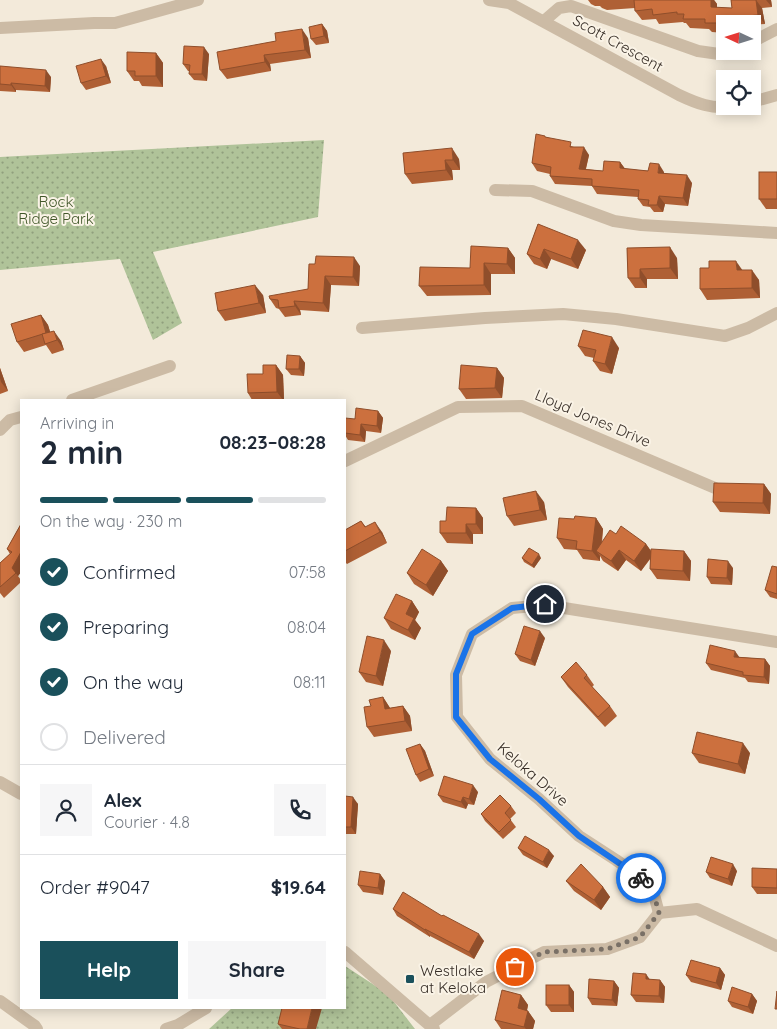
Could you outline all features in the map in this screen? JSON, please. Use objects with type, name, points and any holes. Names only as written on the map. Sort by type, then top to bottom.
[{"type":"street","points":[[0,28],[115,23],[198,0]]},
{"type":"street","name":"Scott Crescent","points":[[489,0],[509,3],[693,102],[716,107]]},
{"type":"street","points":[[544,22],[559,8],[571,6],[698,51],[716,54]]},
{"type":"street","points":[[761,37],[777,29]]},
{"type":"street","points":[[761,99],[777,95]]},
{"type":"street","points":[[495,190],[532,191],[614,221],[641,225],[777,233]]},
{"type":"street","points":[[362,328],[563,314],[616,319],[726,336],[748,328],[777,313]]},
{"type":"street","points":[[75,399],[170,366]]},
{"type":"street","name":"Lloyd Jones Drive","points":[[346,461],[458,408],[522,406],[716,488]]},
{"type":"street","points":[[0,430],[10,420],[20,417]]},
{"type":"street","name":"Keloka Drive","points":[[659,913],[651,884],[579,836],[539,799],[490,759],[456,717],[456,674],[472,634],[512,608],[545,604],[777,642]]},
{"type":"street","points":[[0,782],[20,793]]},
{"type":"street","points":[[346,953],[432,1027],[486,982],[544,952],[607,949],[640,937],[659,913],[697,909],[777,946]]},
{"type":"street","points":[[0,1001],[35,1026],[36,1029]]},
{"type":"street","points":[[166,1029],[178,1025],[204,1009]]},
{"type":"green space","name":"Rock Ridge Park","points":[[324,140],[318,217],[153,252],[182,323],[153,340],[120,259],[0,270],[0,157]]},
{"type":"green space","points":[[346,967],[388,994],[415,1029],[209,1029],[231,1009],[346,1009]]},
{"type":"building","points":[[634,0],[711,0],[711,7],[732,8],[731,0],[756,0],[758,15],[716,15],[716,23],[705,23],[705,19],[683,19],[684,14],[677,14],[677,12],[653,15],[652,9],[635,11]]},
{"type":"building","points":[[322,24],[324,36],[311,39],[309,27]]},
{"type":"building","points":[[302,29],[305,50],[264,55],[265,62],[220,70],[217,52],[276,41],[275,33]]},
{"type":"building","points":[[184,46],[204,47],[202,74],[189,74],[190,65],[183,64]]},
{"type":"building","points":[[127,52],[156,53],[156,76],[135,76],[135,71],[127,71]]},
{"type":"building","points":[[101,59],[106,76],[81,83],[76,66]]},
{"type":"building","points":[[0,66],[46,70],[45,86],[0,84]]},
{"type":"building","points":[[536,134],[571,142],[570,147],[584,147],[579,169],[603,171],[604,161],[620,162],[620,168],[648,171],[650,163],[659,164],[658,173],[687,175],[683,198],[659,196],[657,205],[648,205],[649,200],[638,199],[639,190],[592,186],[592,179],[550,176],[551,167],[532,163]]},
{"type":"building","points":[[452,148],[453,160],[445,160],[446,170],[405,174],[403,153]]},
{"type":"building","points":[[759,172],[777,172],[777,199],[759,199]]},
{"type":"building","points":[[538,224],[578,240],[571,259],[544,249],[540,259],[527,254]]},
{"type":"building","points":[[471,246],[508,248],[507,264],[484,263],[484,285],[419,286],[420,267],[470,268]]},
{"type":"building","points":[[670,247],[670,268],[640,269],[640,278],[628,278],[627,248]]},
{"type":"building","points":[[316,256],[354,257],[353,277],[325,276],[323,303],[294,301],[295,306],[279,308],[278,300],[270,299],[269,296],[308,289],[309,264],[315,264]]},
{"type":"building","points":[[709,261],[736,261],[737,270],[752,270],[752,288],[700,289],[700,268],[709,268]]},
{"type":"building","points":[[255,285],[259,303],[218,311],[215,293]]},
{"type":"building","points":[[41,315],[46,333],[17,342],[11,324]]},
{"type":"building","points":[[583,330],[612,337],[605,364],[593,361],[596,350],[578,346]]},
{"type":"building","points":[[54,331],[57,340],[45,344],[42,334]]},
{"type":"building","points":[[287,355],[300,356],[299,369],[286,369]]},
{"type":"building","points":[[263,365],[276,365],[277,392],[248,393],[247,374],[263,374]]},
{"type":"building","points":[[461,365],[497,368],[495,388],[459,389]]},
{"type":"building","points":[[356,408],[378,411],[377,426],[361,424],[360,435],[346,433],[346,418],[355,419]]},
{"type":"building","points":[[714,483],[764,484],[763,503],[713,502]]},
{"type":"building","points":[[536,491],[540,510],[507,516],[503,498]]},
{"type":"building","points":[[447,507],[476,508],[476,524],[466,524],[466,533],[440,533],[440,521],[446,521]]},
{"type":"building","points":[[575,516],[596,518],[592,551],[576,549],[577,541],[557,538],[559,518],[574,519]]},
{"type":"building","points":[[361,521],[365,527],[375,522],[380,532],[346,550],[346,529]]},
{"type":"building","points":[[20,526],[20,554],[12,568],[16,573],[0,587],[0,563],[12,552],[7,549]]},
{"type":"building","points":[[621,526],[646,544],[634,561],[619,550],[611,561],[596,551],[610,530],[616,534]]},
{"type":"building","points":[[529,548],[539,554],[532,565],[522,558]]},
{"type":"building","points":[[422,549],[441,561],[426,585],[407,573]]},
{"type":"building","points":[[651,549],[684,551],[683,571],[650,569]]},
{"type":"building","points":[[708,559],[728,561],[727,578],[707,577]]},
{"type":"building","points":[[772,566],[777,567],[777,594],[765,590]]},
{"type":"building","points":[[396,594],[412,601],[406,614],[414,618],[408,630],[384,618]]},
{"type":"building","points":[[524,626],[540,631],[531,660],[515,654]]},
{"type":"building","points":[[367,636],[384,640],[376,676],[359,672]]},
{"type":"building","points":[[710,645],[735,651],[734,657],[765,659],[764,677],[743,675],[743,672],[706,663]]},
{"type":"building","points":[[576,662],[587,675],[584,678],[610,706],[598,717],[561,677]]},
{"type":"building","points":[[383,697],[385,709],[403,706],[405,721],[367,727],[364,707],[371,706],[369,700]]},
{"type":"building","points":[[697,732],[743,743],[738,764],[692,753]]},
{"type":"building","points":[[420,744],[429,769],[416,775],[406,749]]},
{"type":"building","points":[[444,776],[473,785],[469,799],[463,797],[461,802],[438,795]]},
{"type":"building","points":[[500,795],[511,806],[505,813],[511,820],[499,832],[481,814]]},
{"type":"building","points":[[346,796],[353,797],[351,827],[346,827]]},
{"type":"building","points":[[525,836],[549,850],[543,862],[518,848]]},
{"type":"building","points":[[711,857],[733,864],[728,879],[706,872]]},
{"type":"building","points":[[581,864],[603,887],[594,900],[566,881]]},
{"type":"building","points":[[752,868],[777,869],[777,888],[752,887]]},
{"type":"building","points":[[360,871],[380,874],[378,888],[358,885]]},
{"type":"building","points":[[403,892],[442,916],[479,934],[469,952],[425,930],[393,909]]},
{"type":"building","points":[[691,960],[720,968],[716,983],[686,975]]},
{"type":"building","points":[[633,973],[646,974],[646,979],[660,980],[659,996],[631,995]]},
{"type":"building","points":[[589,979],[614,981],[612,1000],[588,998]]},
{"type":"building","points":[[546,985],[569,985],[569,1005],[546,1005]]},
{"type":"building","points":[[732,987],[752,994],[748,1007],[728,1001]]},
{"type":"building","points":[[502,990],[521,995],[518,1008],[528,1011],[524,1027],[495,1020]]},
{"type":"building","points":[[777,991],[777,1009],[775,1009]]},
{"type":"building","points":[[282,1009],[312,1009],[307,1029],[278,1024]]},
{"type":"way so far","points":[[515,967],[544,952],[607,949],[640,937],[659,913],[651,884],[641,878]]},
{"type":"place","name":"Westlake at Keloka","points":[[410,979]]},
{"type":"route","points":[[545,604],[512,608],[472,634],[456,674],[456,717],[490,759],[539,799],[579,836],[641,878]]}]
